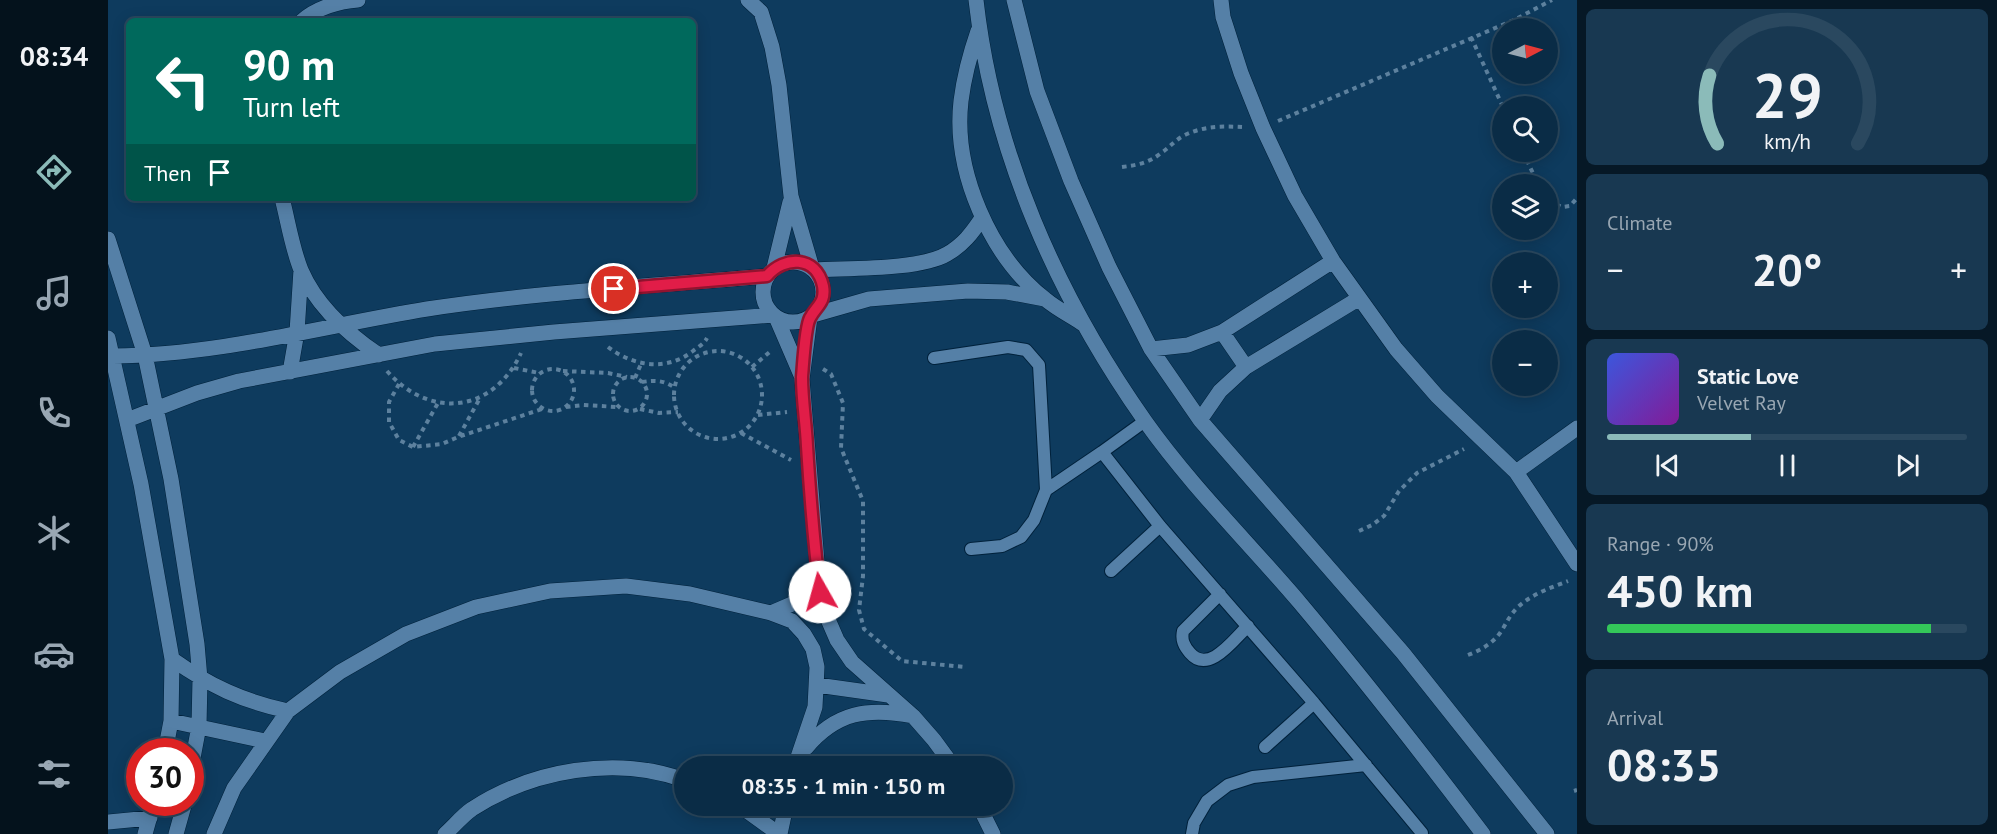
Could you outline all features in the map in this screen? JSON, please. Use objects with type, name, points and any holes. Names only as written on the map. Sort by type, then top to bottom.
[{"type":"street","points":[[306,18],[342,1],[358,0]]},
{"type":"street","points":[[748,0],[761,12],[772,47],[779,85],[791,196],[813,269],[824,288],[823,298],[812,316],[802,379],[820,592],[826,617],[837,640],[852,662],[913,716],[946,756]]},
{"type":"street","points":[[976,0],[994,106],[1018,182],[1048,256],[1115,374],[1145,421],[1182,469],[1309,614],[1442,779],[1483,834]]},
{"type":"street","points":[[1014,0],[1037,91],[1071,181],[1109,267],[1151,349],[1200,420],[1403,653],[1547,834]]},
{"type":"street","points":[[1221,0],[1223,17],[1234,51],[1263,128],[1295,196],[1333,261],[1395,349],[1481,441],[1516,472],[1577,564]]},
{"type":"street","points":[[979,28],[967,65],[961,104],[962,143],[969,181],[982,218],[999,248],[1020,276],[1045,299],[1087,326]]},
{"type":"street","points":[[791,196],[763,292],[764,301],[775,316],[795,357],[802,379]]},
{"type":"street","points":[[283,201],[301,270],[319,299],[358,341],[379,355]]},
{"type":"street","points":[[113,356],[195,350],[429,309],[770,272],[783,263],[793,261],[803,263],[813,269],[922,264],[946,255],[967,240],[982,218]]},
{"type":"street","points":[[108,238],[145,355],[171,479],[197,644],[200,679],[197,738]]},
{"type":"street","points":[[1151,349],[1188,345],[1206,340],[1333,261]]},
{"type":"street","points":[[290,372],[297,332],[301,270]]},
{"type":"street","points":[[127,420],[156,407],[229,384],[435,344],[524,334],[718,319],[775,316],[793,322],[869,299],[957,292],[1007,292],[1045,299]]},
{"type":"street","points":[[1200,420],[1220,391],[1246,367],[1358,298]]},
{"type":"street","points":[[1222,332],[1246,367]]},
{"type":"street","points":[[108,338],[141,484],[172,659],[171,721],[168,738]]},
{"type":"street","points":[[1516,472],[1577,428]]},
{"type":"street","points":[[214,834],[234,788],[288,711],[340,672],[406,634],[476,607],[550,591],[626,586],[690,594],[771,613],[792,621],[804,634],[813,650],[817,667],[815,707],[799,756]]},
{"type":"street","points":[[771,613],[820,592]]},
{"type":"street","points":[[172,659],[200,679],[242,699],[288,711]]},
{"type":"street","points":[[817,685],[891,695]]},
{"type":"street","points":[[801,756],[817,735],[838,721],[862,713],[888,711],[913,716]]},
{"type":"street","points":[[171,721],[265,741]]},
{"type":"street","points":[[445,834],[471,810],[531,779],[596,767],[663,772],[674,776]]},
{"type":"street","points":[[108,822],[130,816]]},
{"type":"street","points":[[144,834],[150,816]]},
{"type":"street","points":[[176,834],[181,816]]},
{"type":"street","points":[[754,816],[779,834],[784,816]]},
{"type":"street","points":[[984,816],[993,834]]},
{"type":"lane","points":[[934,358],[1008,347],[1026,350],[1039,365],[1046,490],[1034,520],[1021,537],[1002,546],[971,549]]},
{"type":"lane","points":[[1046,490],[1145,421]]},
{"type":"lane","points":[[1101,452],[1160,526],[1314,703],[1422,833]]},
{"type":"lane","points":[[1111,571],[1160,526]]},
{"type":"lane","points":[[1220,594],[1185,626],[1182,642],[1193,657],[1204,661],[1214,658],[1248,626]]},
{"type":"lane","points":[[1265,747],[1314,703]]},
{"type":"lane","points":[[1192,834],[1194,823],[1207,801],[1228,785],[1253,777],[1366,765]]},
{"type":"path","points":[[1122,167],[1151,160],[1173,142],[1196,130],[1221,126],[1263,128],[1537,9],[1552,0]]},
{"type":"path","points":[[1471,37],[1498,96]]},
{"type":"path","points":[[1558,205],[1570,206],[1577,198]]},
{"type":"path","points":[[592,329],[605,345],[621,357],[641,364],[663,364],[684,358],[705,342],[718,319]]},
{"type":"path","points":[[379,355],[387,371],[399,384],[417,397],[438,404],[460,404],[481,397],[499,385],[514,368],[521,352],[524,334]]},
{"type":"path","points":[[720,351],[732,353],[752,367],[759,378],[762,403],[751,425],[741,433],[729,438],[705,437],[693,432],[684,423],[675,400],[675,388],[686,365],[696,357],[720,351]]},
{"type":"path","points":[[684,358],[686,365]]},
{"type":"path","points":[[804,358],[831,374],[843,403],[841,448],[863,501],[863,576],[859,610],[864,629],[902,661],[965,667]]},
{"type":"path","points":[[635,378],[641,364]]},
{"type":"path","points":[[514,368],[539,373]]},
{"type":"path","points":[[642,382],[647,396],[639,408],[632,411],[618,407],[583,405],[550,412],[536,404],[531,388],[539,373],[546,369],[555,369],[608,373],[635,378],[642,382],[654,380],[666,382],[675,388]]},
{"type":"path","points":[[563,371],[573,384],[574,393],[572,401],[566,407]]},
{"type":"path","points":[[618,407],[613,392],[621,380],[628,377]]},
{"type":"path","points":[[399,384],[389,402],[389,422],[399,440],[413,447],[442,444],[542,409]]},
{"type":"path","points":[[458,437],[481,397]]},
{"type":"path","points":[[413,447],[438,404]]},
{"type":"path","points":[[639,408],[659,413],[678,412]]},
{"type":"path","points":[[758,415],[805,410]]},
{"type":"path","points":[[741,433],[809,470]]},
{"type":"path","points":[[1359,531],[1384,516],[1399,491],[1417,473],[1481,441]]},
{"type":"path","points":[[1468,655],[1480,651],[1492,642],[1501,632],[1508,618],[1526,600],[1577,577]]},
{"type":"route","points":[[614,289],[767,276],[774,268],[793,261],[803,263],[815,270],[824,288],[823,298],[810,318],[802,379],[820,592]]}]
